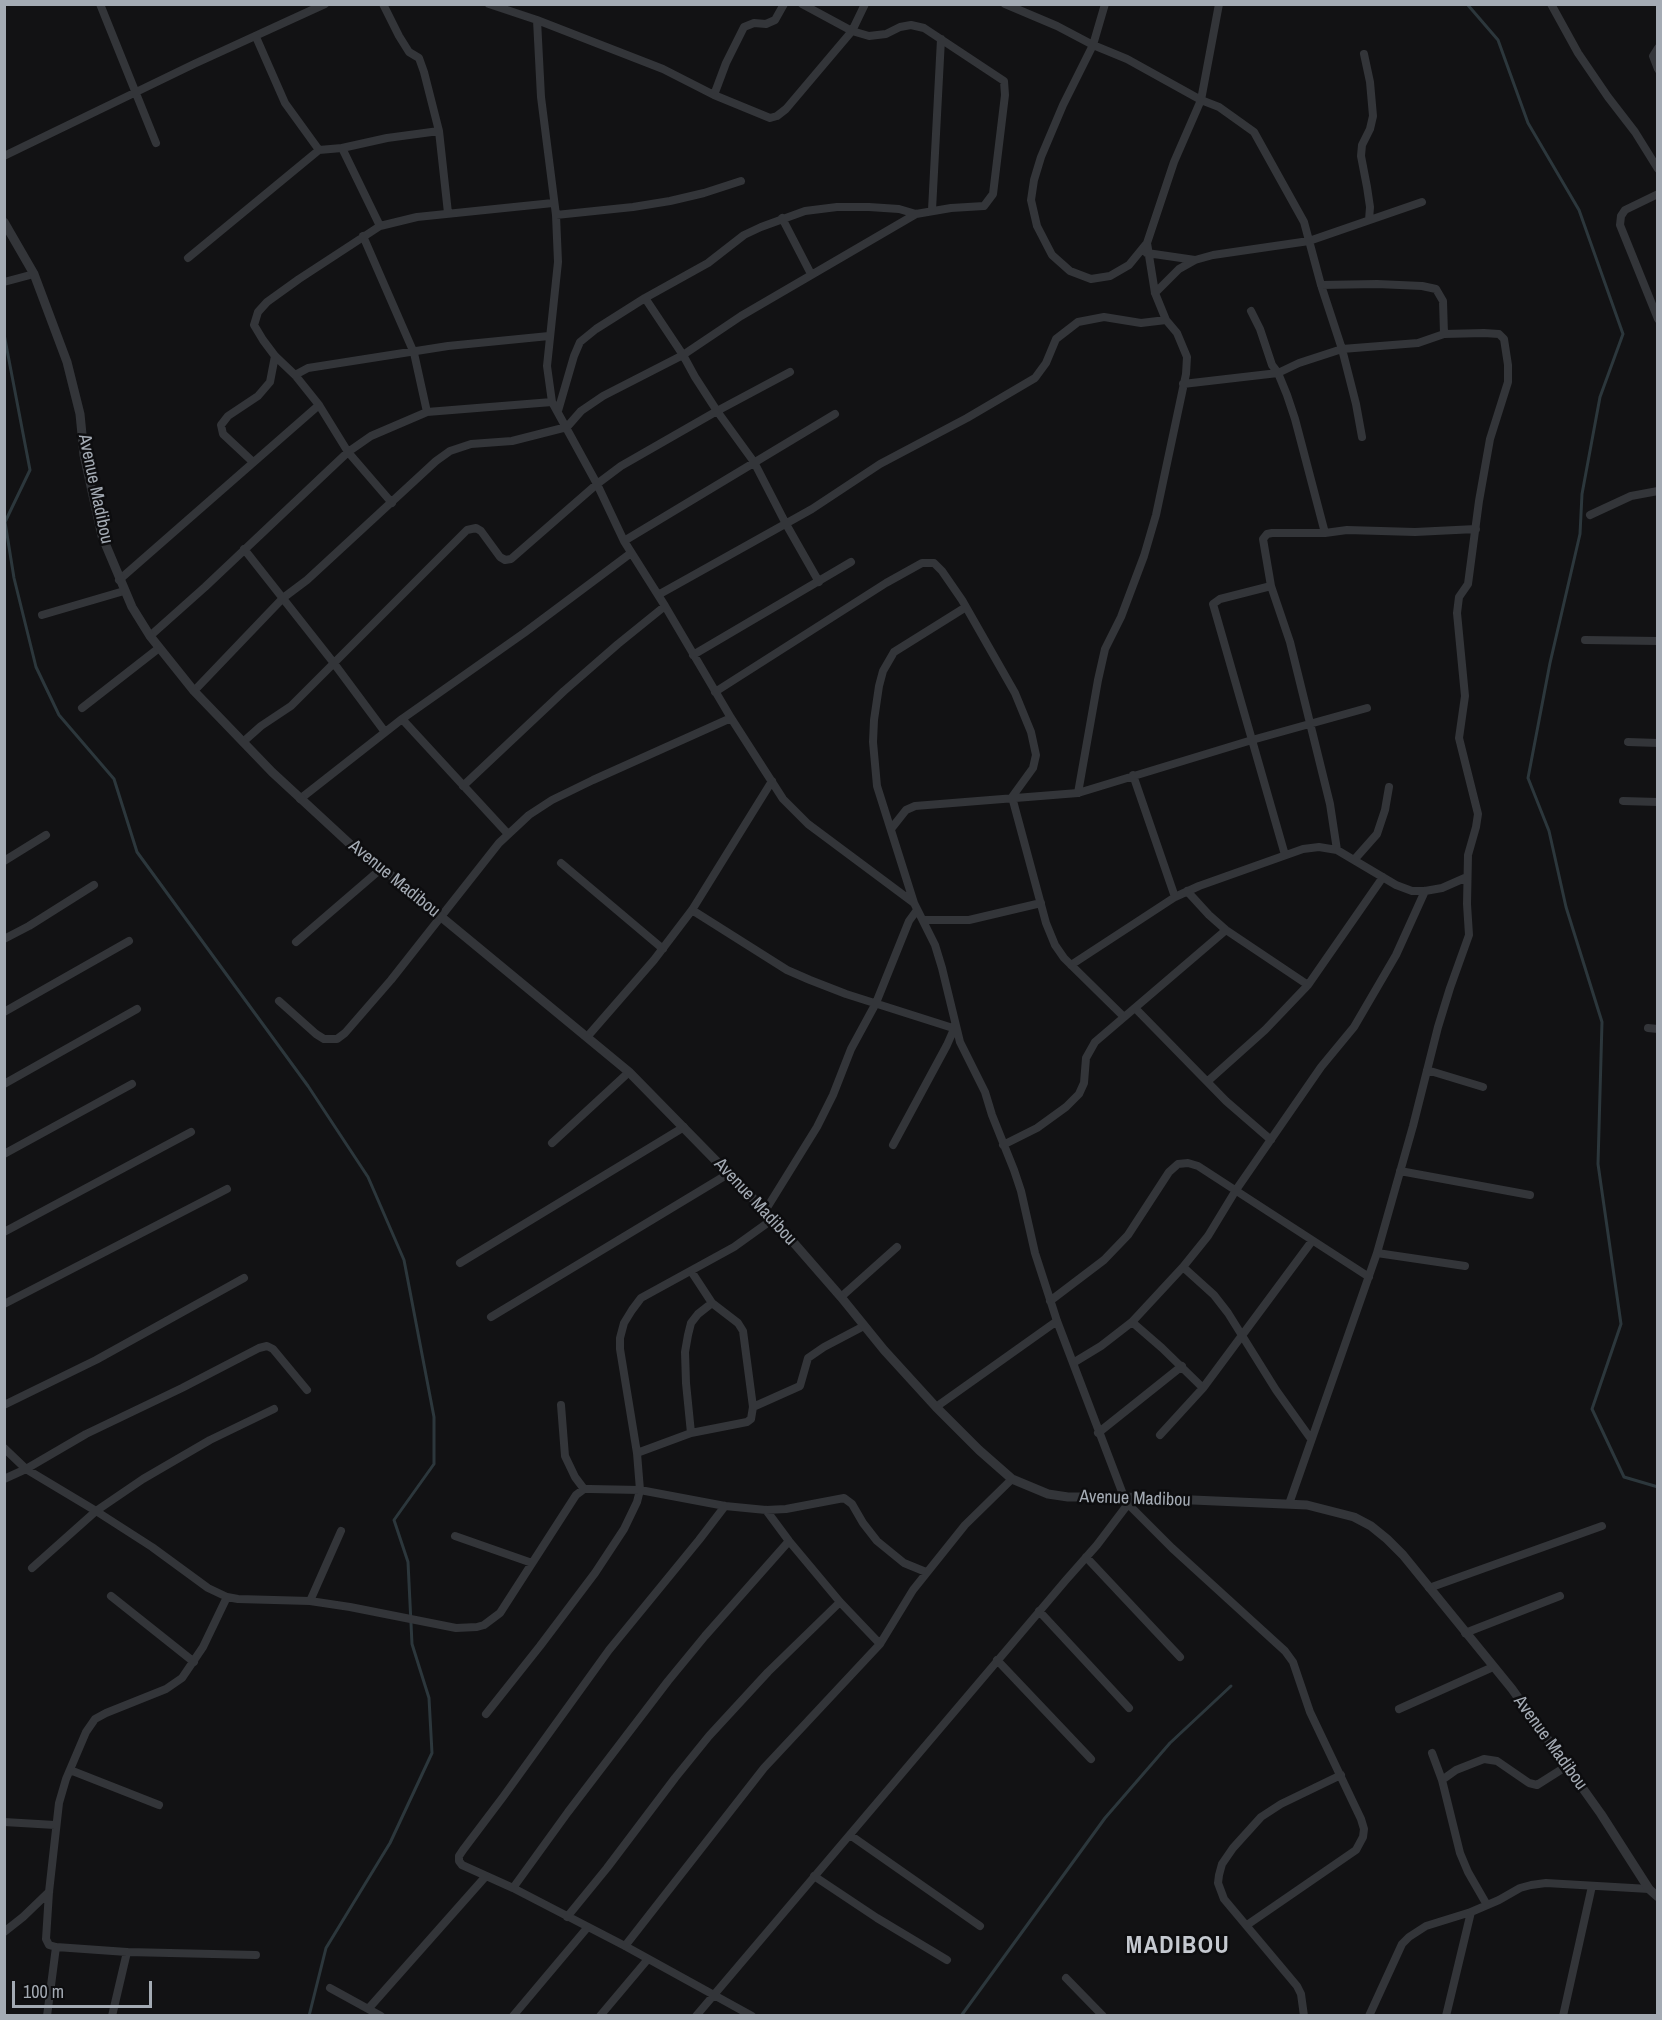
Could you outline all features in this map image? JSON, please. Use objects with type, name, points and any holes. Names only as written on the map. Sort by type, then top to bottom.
[{"type":"street","points":[[100,4],[156,143]]},
{"type":"street","points":[[4,156],[194,64],[325,4]]},
{"type":"street","points":[[383,4],[409,52],[419,58],[424,72],[439,131],[448,213]]},
{"type":"street","points":[[489,4],[537,20],[663,69],[714,95],[770,118],[777,117],[852,31],[865,4]]},
{"type":"street","points":[[714,95],[726,63],[744,27],[754,23],[766,24],[775,20],[784,4]]},
{"type":"street","points":[[194,691],[283,598],[307,580],[436,461],[450,451],[471,444],[512,441],[567,427],[582,411],[603,396],[683,355],[741,316],[916,214],[932,210],[984,206],[993,194],[1005,95],[1004,81],[924,28],[911,25],[900,27],[886,34],[869,36],[852,31],[802,4]]},
{"type":"street","points":[[1005,4],[1127,59],[1232,115],[1254,132],[1304,222],[1342,349],[1362,437]]},
{"type":"street","points":[[1105,4],[1093,45],[1063,105],[1041,157],[1031,200],[1037,226],[1052,255],[1070,271],[1091,279],[1110,276],[1129,265],[1148,243]]},
{"type":"street","points":[[1078,793],[1105,649],[1121,617],[1144,556],[1156,514],[1186,374],[1187,357],[1177,333],[1166,320],[1155,293],[1148,243],[1174,162],[1201,100],[1218,4]]},
{"type":"street","points":[[1551,4],[1578,53],[1608,98],[1635,132],[1658,169]]},
{"type":"street","points":[[537,20],[542,98],[556,215],[558,262],[547,366],[552,402],[597,484],[624,541],[783,799],[808,824],[916,907]]},
{"type":"street","points":[[256,37],[285,103],[319,150]]},
{"type":"street","points":[[932,210],[941,39]]},
{"type":"street","points":[[1658,48],[1653,56],[1658,69]]},
{"type":"street","points":[[1364,54],[1370,82],[1373,116],[1370,129],[1362,145],[1361,156],[1368,187],[1369,220]]},
{"type":"street","points":[[188,258],[319,150],[439,131]]},
{"type":"street","points":[[342,148],[380,226]]},
{"type":"street","points":[[556,215],[670,201],[741,181]]},
{"type":"street","points":[[1658,194],[1625,210],[1621,216],[1620,225],[1658,319]]},
{"type":"street","points":[[1155,293],[1179,269],[1195,260],[1213,255],[1309,241],[1422,202]]},
{"type":"street","points":[[392,503],[348,452],[319,405],[262,340],[254,325],[258,312],[267,302],[299,279],[380,226],[417,217],[553,203]]},
{"type":"street","points":[[558,411],[580,342],[645,297],[708,263],[744,235],[782,218],[805,211],[837,207],[899,209],[916,214]]},
{"type":"street","points":[[782,218],[812,274]]},
{"type":"street","name":"Avenue Madibou","points":[[4,222],[33,274],[67,362],[81,414],[84,455],[102,536],[124,591],[159,648],[194,691],[243,742],[300,799],[351,845],[629,1072],[773,1219],[936,1407],[1012,1479],[1048,1494],[1068,1497],[1289,1504],[1333,1511],[1354,1517],[1388,1539],[1533,1718],[1649,1889],[1658,1896]]},
{"type":"street","points":[[363,236],[414,353],[427,412]]},
{"type":"street","points":[[1148,253],[1195,260]]},
{"type":"street","points":[[4,282],[33,274]]},
{"type":"street","points":[[1321,285],[1377,284],[1422,286],[1436,289],[1443,301],[1444,334]]},
{"type":"street","points":[[645,297],[717,411],[754,462],[819,582]]},
{"type":"street","points":[[1251,311],[1295,419],[1324,533]]},
{"type":"street","points":[[658,595],[812,509],[880,464],[967,418],[1035,378],[1046,363],[1056,339],[1078,322],[1104,317],[1141,323],[1166,320]]},
{"type":"street","points":[[1183,384],[1278,373],[1299,363],[1342,349],[1418,343],[1444,334],[1499,334],[1504,339],[1508,365],[1508,382],[1490,439],[1468,584],[1460,597],[1457,613],[1465,696],[1459,738],[1478,814],[1468,855],[1469,935],[1449,988],[1377,1252],[1289,1504]]},
{"type":"street","points":[[295,375],[308,368],[468,344],[549,336]]},
{"type":"street","points":[[253,462],[223,434],[221,425],[228,416],[258,396],[270,382],[275,356]]},
{"type":"street","points":[[243,742],[261,726],[291,706],[467,530],[476,528],[481,531],[500,557],[505,560],[511,559],[621,466],[790,372]]},
{"type":"street","points":[[150,636],[348,452],[371,436],[399,422],[427,412],[552,402]]},
{"type":"street","points":[[119,580],[319,405]]},
{"type":"street","points":[[624,541],[835,414]]},
{"type":"street","points":[[1590,515],[1631,496],[1658,491]]},
{"type":"street","points":[[1337,850],[1333,819],[1290,642],[1271,586],[1263,539],[1267,534],[1324,533],[1347,530],[1415,532],[1476,529]]},
{"type":"street","points":[[244,549],[385,732]]},
{"type":"street","points":[[300,799],[402,718],[524,633],[631,553]]},
{"type":"street","points":[[693,655],[851,562]]},
{"type":"street","points":[[715,692],[886,583],[922,562],[934,563],[966,607],[1016,693],[1035,744],[1036,755],[1033,768],[1012,797]]},
{"type":"street","points":[[1271,586],[1220,599],[1213,604],[1285,855]]},
{"type":"street","points":[[42,615],[124,591]]},
{"type":"street","points":[[463,786],[564,691],[665,606]]},
{"type":"street","points":[[966,607],[894,652],[883,671],[874,720],[874,765],[877,786],[916,907],[942,968],[955,1029],[966,1057],[985,1092],[1021,1191],[1035,1254],[1050,1301],[1098,1432],[1126,1500],[1185,1560],[1286,1651],[1293,1662],[1310,1712],[1364,1829],[1356,1850],[1247,1925]]},
{"type":"street","points":[[1585,640],[1658,641]]},
{"type":"street","points":[[82,708],[159,648]]},
{"type":"street","points":[[891,829],[906,810],[915,806],[1078,793],[1367,708]]},
{"type":"street","points":[[402,718],[508,834]]},
{"type":"street","points":[[279,1001],[316,1034],[324,1039],[337,1039],[364,1011],[508,834],[529,815],[552,800],[731,718]]},
{"type":"street","points":[[1628,742],[1658,742]]},
{"type":"street","points":[[1133,775],[1175,897]]},
{"type":"street","points":[[587,1037],[663,949],[692,910],[772,781]]},
{"type":"street","points":[[1354,860],[1377,834],[1385,810],[1389,787]]},
{"type":"street","points":[[1012,797],[1046,923],[1055,945],[1071,965],[1124,1017]]},
{"type":"street","points":[[1623,801],[1658,802]]},
{"type":"street","points":[[4,861],[46,835]]},
{"type":"street","points":[[1071,965],[1187,891],[1304,849],[1319,847],[1337,850],[1396,885],[1412,891],[1442,888],[1467,877]]},
{"type":"street","points":[[561,863],[663,949]]},
{"type":"street","points":[[296,942],[382,868]]},
{"type":"street","points":[[1208,1081],[1265,1029],[1308,985],[1383,877]]},
{"type":"street","points":[[4,939],[94,885]]},
{"type":"street","points":[[1187,891],[1226,930],[1308,985]]},
{"type":"street","points":[[1073,1363],[1101,1346],[1132,1322],[1208,1236],[1236,1190],[1321,1067],[1354,1027],[1396,955],[1425,891]]},
{"type":"street","points":[[923,920],[969,920],[1041,903]]},
{"type":"street","points":[[765,1211],[817,1127],[833,1095],[851,1049],[876,1003],[916,907]]},
{"type":"street","points":[[692,910],[787,970],[846,994],[955,1029]]},
{"type":"street","points":[[1003,1145],[1051,1119],[1079,1094],[1084,1083],[1086,1058],[1095,1042],[1226,930]]},
{"type":"street","points":[[4,1012],[129,941]]},
{"type":"street","points":[[1135,1008],[1226,1101],[1271,1140]]},
{"type":"street","points":[[4,1084],[137,1009]]},
{"type":"street","points":[[1648,1028],[1658,1029]]},
{"type":"street","points":[[893,1145],[955,1029]]},
{"type":"street","points":[[1426,1070],[1483,1086]]},
{"type":"street","points":[[552,1143],[629,1072]]},
{"type":"street","points":[[5,1153],[132,1084]]},
{"type":"street","points":[[460,1263],[684,1127]]},
{"type":"street","points":[[4,1232],[191,1132]]},
{"type":"street","points":[[1050,1301],[1104,1260],[1128,1235],[1169,1172],[1178,1164],[1188,1163],[1198,1166],[1369,1277]]},
{"type":"street","points":[[1400,1172],[1530,1195]]},
{"type":"street","points":[[491,1317],[728,1174]]},
{"type":"street","points":[[4,1304],[227,1189]]},
{"type":"street","points":[[486,1714],[594,1573],[624,1529],[637,1502],[640,1490],[637,1453],[620,1349],[622,1330],[632,1310],[641,1298],[734,1247],[773,1219]]},
{"type":"street","points":[[1161,1435],[1203,1388],[1312,1241]]},
{"type":"street","points":[[841,1297],[897,1247]]},
{"type":"street","points":[[1377,1252],[1465,1266]]},
{"type":"street","points":[[1183,1267],[1214,1296],[1228,1313],[1276,1390],[1311,1438]]},
{"type":"street","points":[[637,1453],[691,1433],[747,1422],[751,1419],[753,1407],[743,1330],[738,1323],[712,1303],[691,1271]]},
{"type":"street","points":[[4,1405],[96,1360],[244,1278]]},
{"type":"street","points":[[691,1433],[685,1352],[691,1323],[712,1303]]},
{"type":"street","points":[[936,1407],[1057,1321]]},
{"type":"street","points":[[1132,1322],[1182,1366],[1203,1388]]},
{"type":"street","points":[[753,1407],[800,1386],[808,1358],[864,1326]]},
{"type":"street","points":[[4,1479],[26,1469],[86,1434],[259,1348],[267,1346],[273,1349],[307,1390]]},
{"type":"street","points":[[1098,1432],[1130,1410],[1182,1366]]},
{"type":"street","points":[[561,1405],[565,1455],[575,1477],[584,1489]]},
{"type":"street","points":[[32,1568],[96,1511],[143,1479],[210,1440],[274,1409]]},
{"type":"street","points":[[4,1448],[26,1469],[152,1547],[208,1588],[227,1597],[309,1601],[456,1628],[484,1625],[500,1613],[576,1495],[584,1489],[640,1490],[725,1506],[766,1510],[786,1509],[844,1498],[852,1504],[877,1541],[904,1563],[927,1572]]},
{"type":"street","points":[[625,1946],[764,1768],[880,1644],[913,1590],[965,1525],[1012,1479]]},
{"type":"street","points":[[696,2016],[1086,1557],[1126,1500]]},
{"type":"street","points":[[725,1506],[609,1650],[459,1856],[459,1861],[462,1865],[513,1888],[625,1946],[752,2016]]},
{"type":"street","points":[[766,1510],[840,1602],[880,1644]]},
{"type":"street","points":[[1429,1588],[1602,1526]]},
{"type":"street","points":[[309,1601],[340,1531]]},
{"type":"street","points":[[455,1536],[532,1563]]},
{"type":"street","points":[[513,1888],[668,1681],[789,1541]]},
{"type":"street","points":[[1086,1557],[1180,1657]]},
{"type":"street","points":[[111,1596],[194,1662]]},
{"type":"street","points":[[1465,1633],[1560,1596]]},
{"type":"street","points":[[227,1597],[194,1662],[182,1678],[166,1689],[95,1719],[86,1732],[59,1803],[55,1825],[46,1939],[49,1945],[56,1947],[127,1952],[256,1955]]},
{"type":"street","points":[[567,1917],[709,1736],[768,1672],[840,1602]]},
{"type":"street","points":[[1039,1611],[1129,1708]]},
{"type":"street","points":[[997,1660],[1091,1759]]},
{"type":"street","points":[[1399,1709],[1493,1667]]},
{"type":"street","points":[[1432,1753],[1442,1780],[1460,1853],[1486,1905]]},
{"type":"street","points":[[1442,1780],[1469,1764],[1490,1759],[1497,1761],[1529,1783],[1537,1785],[1567,1766]]},
{"type":"street","points":[[70,1770],[159,1805]]},
{"type":"street","points":[[1304,2016],[1301,1994],[1297,1986],[1224,1899],[1220,1891],[1219,1875],[1222,1864],[1233,1848],[1261,1817],[1281,1804],[1341,1775]]},
{"type":"street","points":[[4,1822],[55,1825]]},
{"type":"street","points":[[850,1834],[980,1926]]},
{"type":"street","points":[[369,2008],[486,1876]]},
{"type":"street","points":[[814,1876],[947,1960]]},
{"type":"street","points":[[1369,2016],[1402,1944],[1426,1926],[1471,1912],[1531,1885],[1546,1883],[1649,1889]]},
{"type":"street","points":[[1563,2016],[1592,1886]]},
{"type":"street","points":[[4,1932],[49,1892]]},
{"type":"street","points":[[1446,2016],[1471,1912]]},
{"type":"street","points":[[513,2016],[587,1928]]},
{"type":"street","points":[[47,2016],[56,1947]]},
{"type":"street","points":[[112,2016],[127,1952]]},
{"type":"street","points":[[600,2016],[648,1959]]},
{"type":"street","points":[[1066,1978],[1103,2016]]},
{"type":"street","points":[[330,1988],[381,2016]]},
{"type":"waterway","points":[[1467,4],[1498,40],[1528,123],[1579,210],[1623,334],[1600,397],[1582,494],[1580,534],[1550,663],[1528,778],[1549,831],[1566,907],[1602,1022],[1598,1164],[1621,1324],[1592,1409],[1624,1477],[1658,1487]]},
{"type":"waterway","points":[[4,334],[30,470],[5,522],[14,578],[36,667],[59,715],[114,779],[137,852],[308,1086],[368,1177],[404,1260],[434,1417],[434,1464],[394,1520],[408,1562],[412,1644],[429,1698],[432,1753],[390,1843],[326,1948],[309,2016]]},
{"type":"waterway","points":[[961,2016],[1105,1818],[1170,1743],[1231,1686]]},
{"type":"waterway","points":[[1658,2004],[1658,2009]]},
{"type":"district","name":"MADIBOU","points":[[1178,1947]]}]
